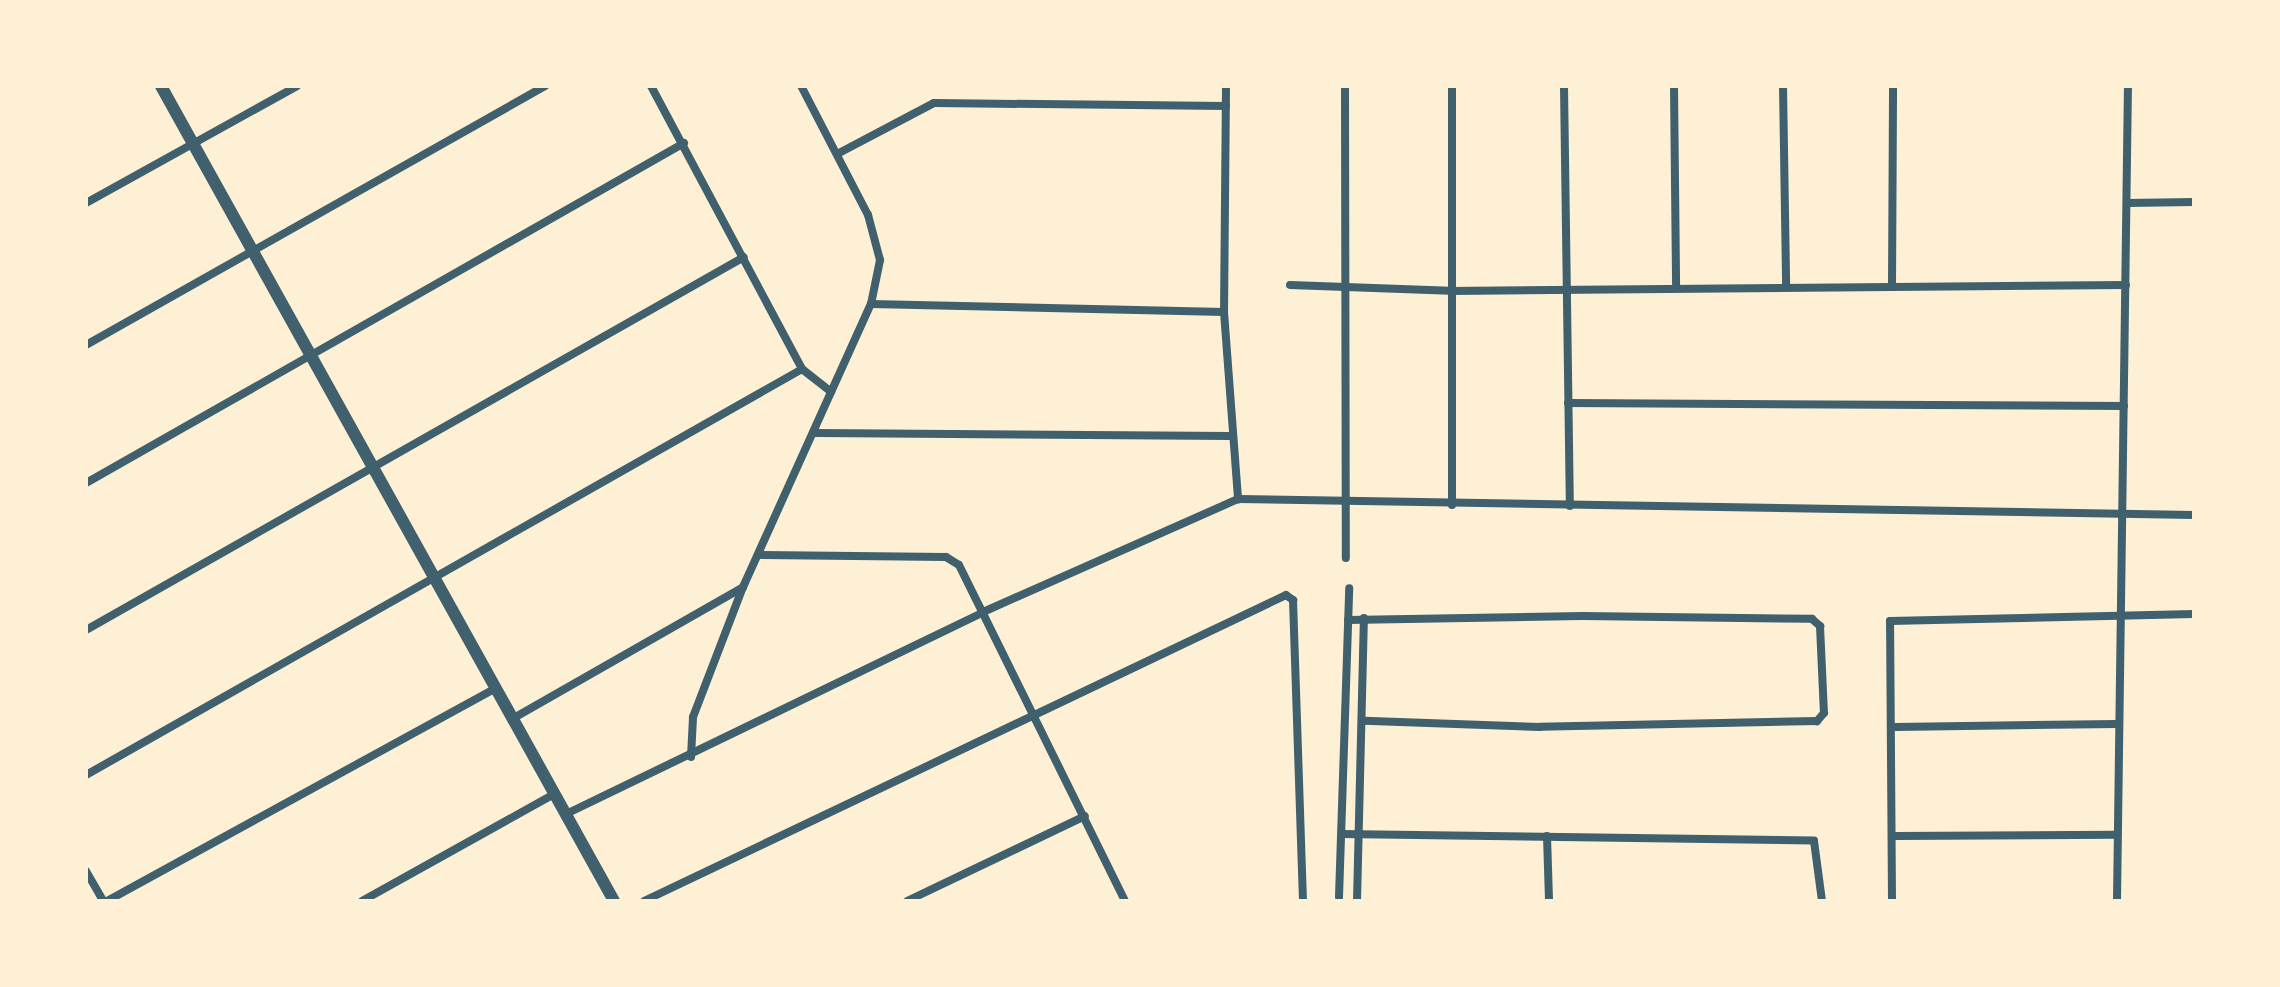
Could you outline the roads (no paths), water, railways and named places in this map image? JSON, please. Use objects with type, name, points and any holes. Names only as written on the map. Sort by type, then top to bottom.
[{"type":"street","points":[[161,86],[307,357],[614,901]]},
{"type":"street","points":[[86,203],[297,86]]},
{"type":"street","points":[[86,345],[545,86]]},
{"type":"street","points":[[651,86],[802,369],[831,392]]},
{"type":"street","points":[[691,757],[693,717],[743,587],[761,555],[871,304],[878,239],[839,153],[801,86]]},
{"type":"street","points":[[1226,86],[1224,312],[1238,499]]},
{"type":"street","points":[[1345,86],[1348,290],[1346,558]]},
{"type":"street","points":[[1452,86],[1452,505]]},
{"type":"street","points":[[1564,86],[1570,506]]},
{"type":"street","points":[[1674,86],[1676,284]]},
{"type":"street","points":[[1783,86],[1786,284]]},
{"type":"street","points":[[1892,286],[1893,86]]},
{"type":"street","points":[[2117,901],[2128,86]]},
{"type":"street","points":[[839,153],[934,103],[1226,106]]},
{"type":"street","points":[[86,483],[684,143]]},
{"type":"street","points":[[2127,203],[2194,202]]},
{"type":"street","points":[[86,630],[744,257]]},
{"type":"street","points":[[1290,285],[1348,290],[1450,291],[1565,290],[1676,284],[2126,285]]},
{"type":"street","points":[[871,304],[1224,312]]},
{"type":"street","points":[[86,775],[802,369]]},
{"type":"street","points":[[1568,403],[2124,406]]},
{"type":"street","points":[[816,433],[1231,436]]},
{"type":"street","points":[[566,814],[691,757],[983,612],[1238,499],[1452,505],[2123,511],[2194,515]]},
{"type":"street","points":[[761,555],[946,557],[959,565],[1125,901]]},
{"type":"street","points":[[512,719],[743,587]]},
{"type":"street","points":[[1339,897],[1349,588]]},
{"type":"street","points":[[644,901],[1032,711],[1289,595],[1303,901]]},
{"type":"street","points":[[1892,901],[1896,836],[1890,621],[2194,614]]},
{"type":"street","points":[[1357,901],[1364,833],[1364,618]]},
{"type":"street","points":[[1348,620],[1817,620],[1820,720],[1540,727],[1364,721]]},
{"type":"street","points":[[86,871],[105,901],[495,689]]},
{"type":"street","points":[[1895,727],[2117,724]]},
{"type":"street","points":[[362,901],[554,794]]},
{"type":"street","points":[[907,901],[1085,816]]},
{"type":"street","points":[[1342,834],[1818,843],[1822,901]]},
{"type":"street","points":[[1896,836],[2117,835]]},
{"type":"street","points":[[1547,836],[1549,901]]}]
